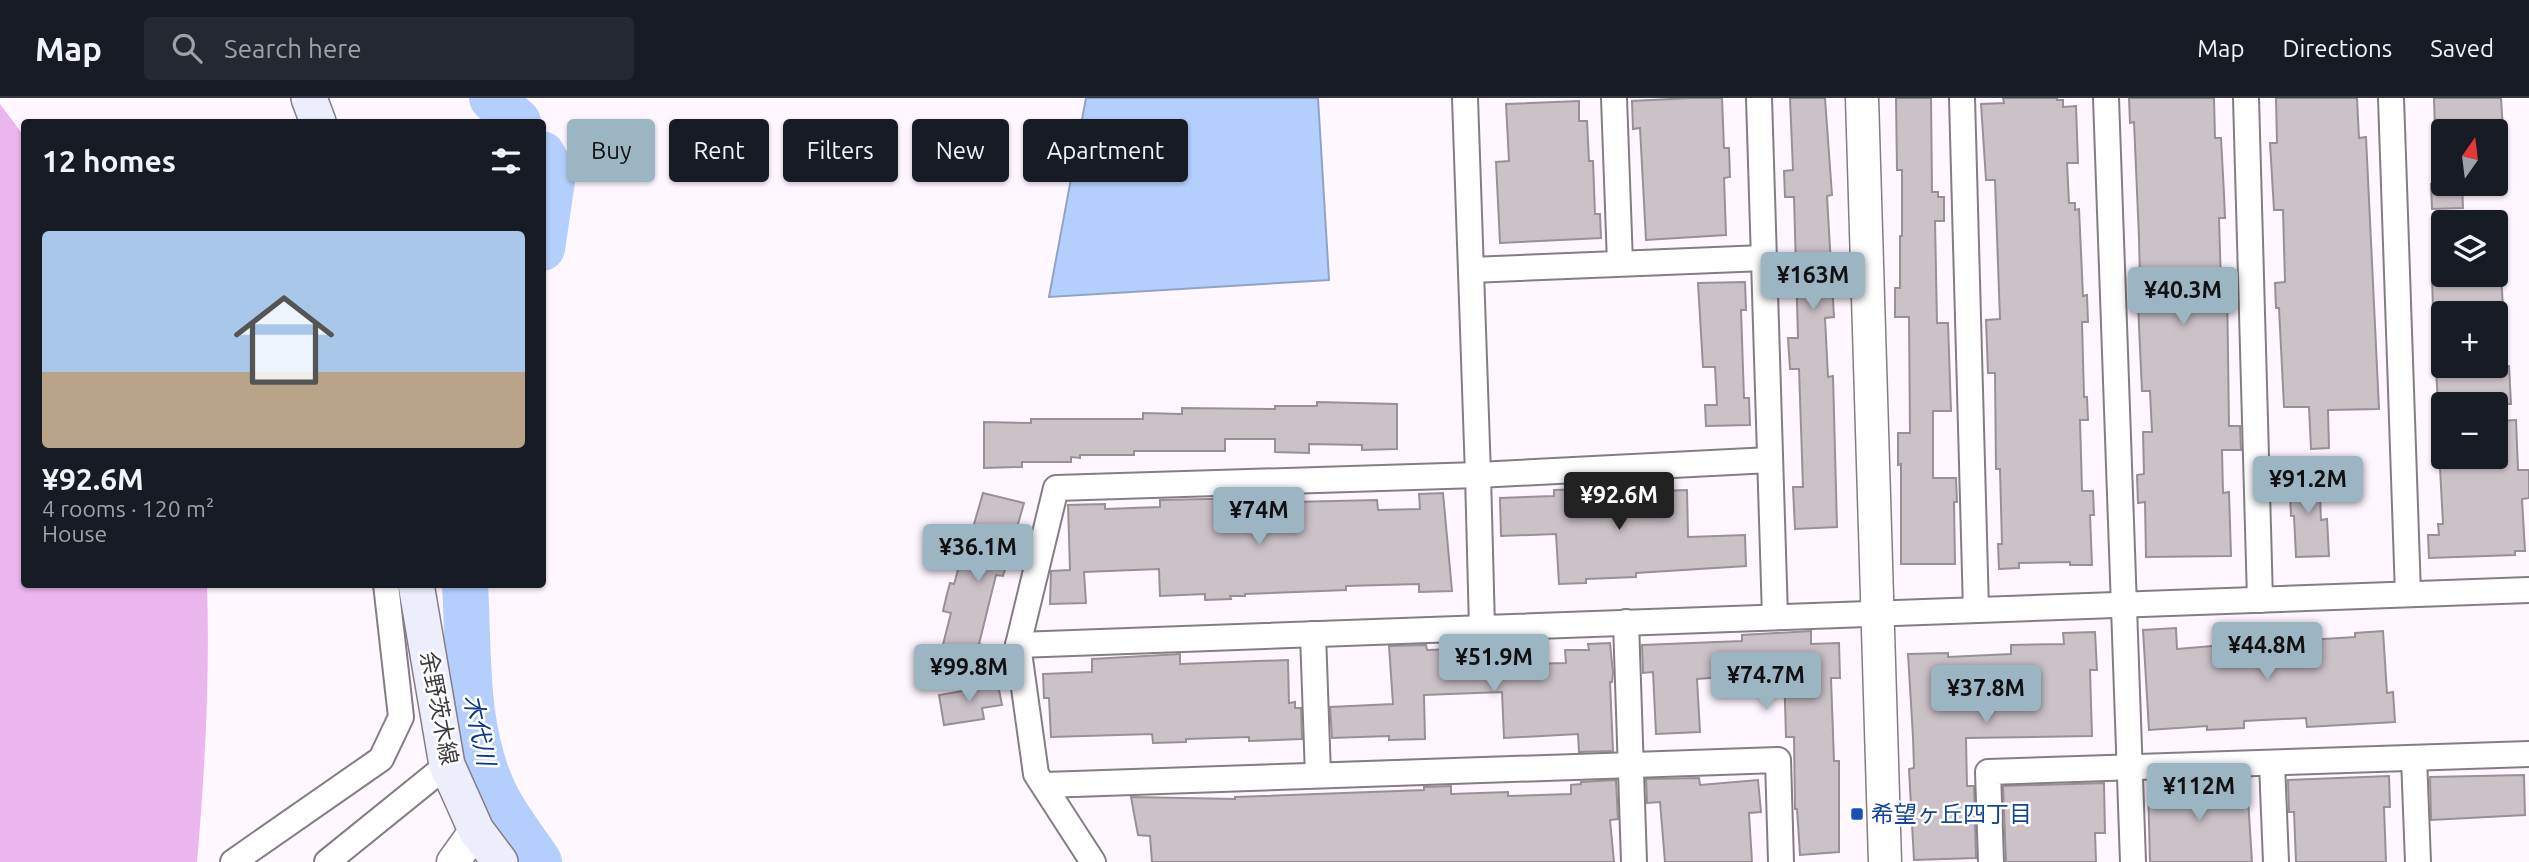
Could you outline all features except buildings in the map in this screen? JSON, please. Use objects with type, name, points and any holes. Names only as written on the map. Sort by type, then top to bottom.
[{"type":"main road","points":[[309,98],[317,119]]},
{"type":"main road","name":"余野茨木線","points":[[417,588],[447,765],[476,830],[500,862]]},
{"type":"street","points":[[1465,98],[1482,628]]},
{"type":"street","points":[[1614,98],[1620,263]]},
{"type":"street","points":[[1759,98],[1776,617]]},
{"type":"street","points":[[1862,98],[1885,862]]},
{"type":"street","points":[[1962,98],[1976,610]]},
{"type":"street","points":[[2106,98],[2133,862]]},
{"type":"street","points":[[2246,98],[2260,600]]},
{"type":"street","points":[[2391,98],[2408,594]]},
{"type":"street","points":[[1471,270],[1764,258]]},
{"type":"street","points":[[1093,862],[1036,774],[1018,645],[1056,488],[1478,475],[1770,460]]},
{"type":"street","points":[[233,862],[381,759],[401,718],[386,588]]},
{"type":"street","points":[[1018,645],[2529,590]]},
{"type":"street","points":[[1626,622],[1634,862]]},
{"type":"street","points":[[1313,634],[1318,775]]},
{"type":"street","points":[[1991,862],[1988,772],[2529,754]]},
{"type":"street","points":[[2414,758],[2418,862]]},
{"type":"street","points":[[1045,785],[1778,760],[1781,862]]},
{"type":"street","points":[[2272,762],[2276,862]]},
{"type":"street","points":[[327,862],[447,765]]},
{"type":"street","points":[[453,862],[476,830]]},
{"type":"shaded area","points":[[0,104],[21,132],[21,588],[207,588],[208,654],[197,862],[0,862]]},
{"type":"water","points":[[1086,98],[1318,98],[1329,280],[1049,297],[1070,182],[1188,182],[1188,119],[1082,119]]},
{"type":"waterway","name":"木代川","points":[[492,98],[515,119]]},
{"type":"waterway","name":"木代川","points":[[546,161],[553,174],[546,221]]},
{"type":"waterway","name":"木代川","points":[[465,588],[472,715],[477,741],[493,790],[508,818],[539,862]]},
{"type":"place","name":"希望ヶ丘四丁目","points":[[1857,814]]}]
